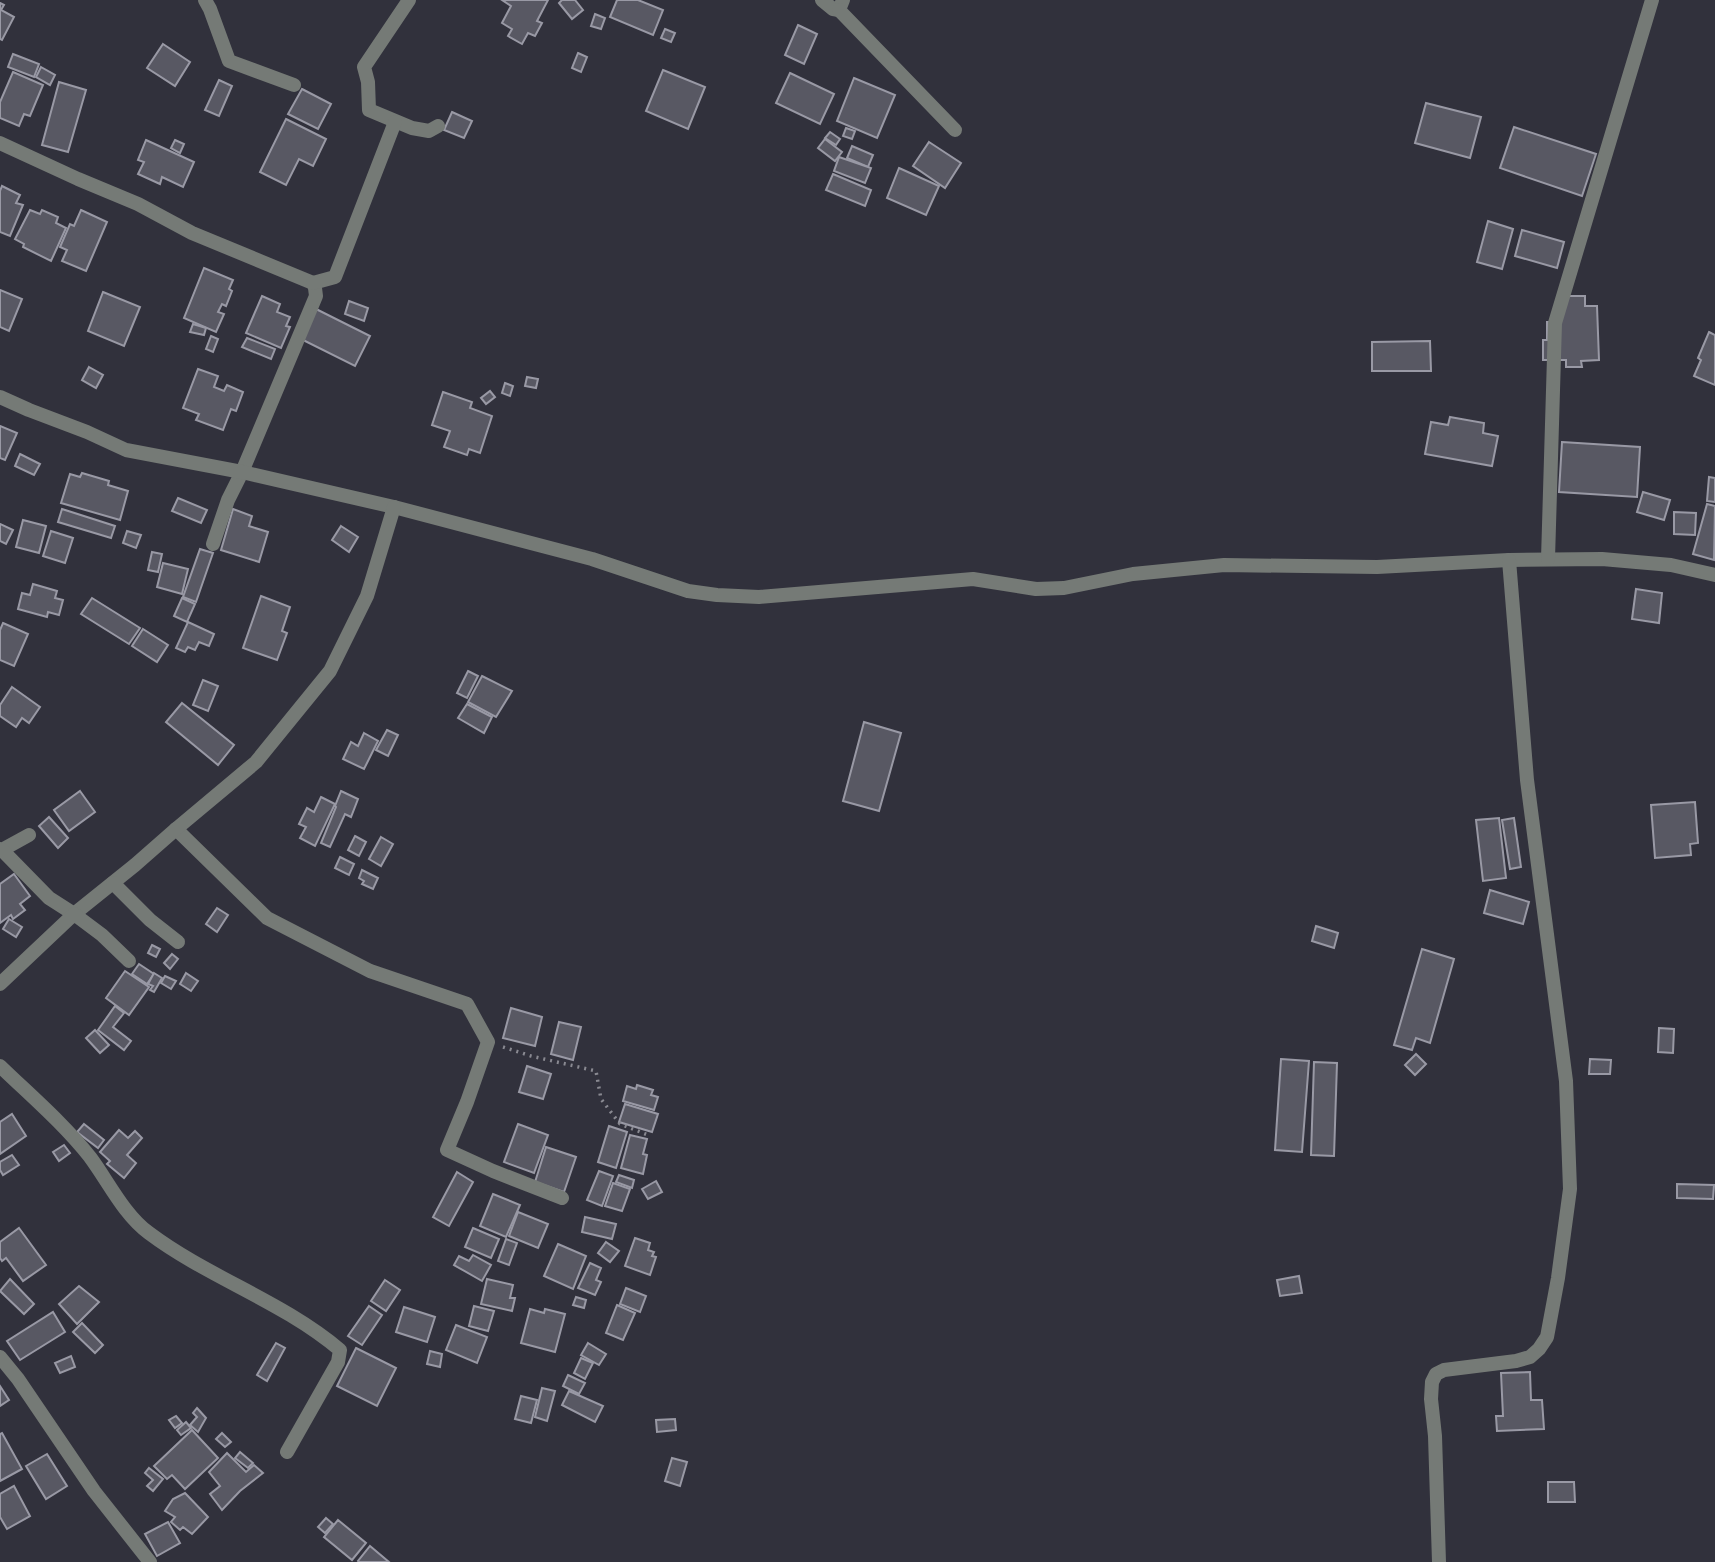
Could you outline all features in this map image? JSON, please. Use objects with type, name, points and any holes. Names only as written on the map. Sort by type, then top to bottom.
[{"type":"street","points":[[205,0],[211,9],[229,61],[294,85]]},
{"type":"street","points":[[409,0],[365,67],[369,110],[412,128],[429,131],[438,126]]},
{"type":"street","points":[[822,0],[833,9],[841,5],[955,130]]},
{"type":"street","points":[[1548,559],[1555,323],[1652,0]]},
{"type":"street","points":[[0,142],[138,204],[192,233],[313,283],[335,277],[395,122]]},
{"type":"street","points":[[213,544],[228,500],[316,296],[313,283]]},
{"type":"street","points":[[0,397],[126,450],[242,472],[394,508],[592,559],[688,591],[728,596],[759,597],[973,579],[1036,589],[1064,587],[1133,574],[1224,565],[1377,567],[1509,560],[1602,559],[1671,565],[1715,575]]},
{"type":"street","points":[[0,984],[74,914],[256,762],[330,671],[367,596],[394,508]]},
{"type":"street","points":[[1439,1562],[1432,1382],[1436,1374],[1444,1370],[1516,1362],[1530,1357],[1539,1349],[1546,1337],[1558,1278],[1570,1189],[1566,1081],[1527,780],[1509,560]]},
{"type":"street","points":[[176,828],[267,918],[370,971],[467,1004],[488,1042],[447,1150],[562,1198]]},
{"type":"street","points":[[29,835],[1,850],[49,898],[102,935],[129,961]]},
{"type":"street","points":[[113,883],[150,920],[178,942]]},
{"type":"street","points":[[0,1066],[72,1136],[145,1231],[185,1259],[279,1307],[323,1335],[340,1350],[338,1362],[287,1452]]},
{"type":"street","points":[[0,1357],[18,1379],[94,1492],[150,1562]]},
{"type":"path","points":[[488,1042],[531,1056],[596,1071],[601,1099],[620,1124],[648,1135]]},
{"type":"building","points":[[502,0],[548,0],[537,21],[542,23],[535,36],[528,33],[522,44],[508,36],[512,29],[502,23],[511,6]]},
{"type":"building","points":[[562,0],[575,0],[583,10],[572,19],[559,3]]},
{"type":"building","points":[[617,0],[638,0],[663,10],[653,35],[610,17]]},
{"type":"building","points":[[0,3],[4,5],[1,10],[14,17],[2,40],[0,39]]},
{"type":"building","points":[[595,14],[605,18],[601,29],[591,26]]},
{"type":"building","points":[[798,25],[817,34],[804,64],[785,55]]},
{"type":"building","points":[[665,29],[675,33],[671,42],[661,38]]},
{"type":"building","points":[[163,44],[190,62],[175,86],[147,68]]},
{"type":"building","points":[[578,53],[587,57],[581,72],[572,68]]},
{"type":"building","points":[[13,54],[39,64],[34,77],[8,67]]},
{"type":"building","points":[[41,67],[55,75],[50,85],[36,77]]},
{"type":"building","points":[[663,70],[705,87],[688,129],[646,111]]},
{"type":"building","points":[[13,72],[43,85],[30,116],[24,114],[19,126],[0,118],[0,102]]},
{"type":"building","points":[[790,73],[834,94],[820,124],[776,103]]},
{"type":"building","points":[[854,78],[895,95],[877,138],[837,121]]},
{"type":"building","points":[[219,80],[232,86],[219,116],[205,110]]},
{"type":"building","points":[[59,82],[86,90],[68,152],[42,145]]},
{"type":"building","points":[[302,89],[331,104],[318,129],[288,114]]},
{"type":"building","points":[[1426,103],[1481,117],[1470,158],[1415,143]]},
{"type":"building","points":[[452,112],[472,121],[464,138],[444,130]]},
{"type":"building","points":[[286,119],[326,139],[313,166],[299,159],[286,185],[260,172]]},
{"type":"building","points":[[1514,127],[1596,154],[1582,196],[1500,168]]},
{"type":"building","points":[[846,128],[855,131],[852,139],[843,136]]},
{"type":"building","points":[[830,132],[840,139],[836,145],[825,138]]},
{"type":"building","points":[[825,139],[842,152],[835,161],[818,148]]},
{"type":"building","points":[[146,140],[194,162],[183,187],[162,177],[160,184],[138,174],[144,162],[138,160]]},
{"type":"building","points":[[175,140],[184,144],[180,153],[171,148]]},
{"type":"building","points":[[929,142],[961,163],[945,188],[913,166]]},
{"type":"building","points":[[852,146],[873,155],[868,167],[847,158]]},
{"type":"building","points":[[839,157],[871,168],[865,183],[834,171]]},
{"type":"building","points":[[899,168],[939,186],[926,215],[887,198]]},
{"type":"building","points":[[833,174],[871,190],[865,206],[826,190]]},
{"type":"building","points":[[2,186],[20,195],[16,203],[23,205],[10,236],[0,232]]},
{"type":"building","points":[[30,210],[40,214],[42,210],[58,217],[56,223],[66,228],[51,261],[23,247],[24,244],[15,239]]},
{"type":"building","points":[[81,210],[107,222],[86,271],[62,261],[67,250],[60,247],[70,224],[74,226]]},
{"type":"building","points":[[1488,221],[1513,229],[1502,269],[1477,262]]},
{"type":"building","points":[[1522,230],[1564,242],[1557,268],[1515,256]]},
{"type":"building","points":[[204,268],[233,280],[226,306],[222,304],[218,312],[224,314],[216,332],[184,318]]},
{"type":"building","points":[[0,290],[22,299],[9,331],[0,327]]},
{"type":"building","points":[[103,292],[140,307],[124,346],[88,331]]},
{"type":"building","points":[[262,296],[280,304],[277,312],[290,317],[286,326],[290,327],[281,348],[246,333]]},
{"type":"building","points":[[1563,296],[1585,296],[1585,306],[1597,306],[1599,360],[1581,361],[1582,367],[1566,367],[1566,360],[1543,360],[1547,322],[1553,322]]},
{"type":"building","points":[[349,301],[368,308],[364,321],[345,314]]},
{"type":"building","points":[[316,309],[370,336],[355,366],[301,339]]},
{"type":"building","points":[[193,324],[206,328],[204,335],[190,332]]},
{"type":"building","points":[[1709,332],[1715,335],[1715,385],[1694,376]]},
{"type":"building","points":[[211,336],[218,339],[213,352],[206,349]]},
{"type":"building","points":[[247,338],[275,349],[271,359],[242,347]]},
{"type":"building","points":[[1430,341],[1431,371],[1372,371],[1372,342]]},
{"type":"building","points":[[89,367],[103,375],[96,388],[82,380]]},
{"type":"building","points":[[198,369],[218,376],[214,387],[224,391],[227,385],[243,392],[236,411],[231,409],[223,430],[196,420],[199,414],[183,408]]},
{"type":"building","points":[[527,377],[538,379],[536,388],[525,386]]},
{"type":"building","points":[[505,383],[513,386],[510,396],[502,393]]},
{"type":"building","points":[[490,391],[495,397],[486,404],[481,398]]},
{"type":"building","points":[[443,392],[472,402],[470,408],[492,416],[480,453],[469,449],[467,455],[444,447],[450,431],[432,425]]},
{"type":"building","points":[[1450,417],[1484,423],[1483,433],[1498,436],[1492,466],[1425,454],[1431,422],[1448,425]]},
{"type":"building","points":[[0,426],[17,433],[5,460],[0,458]]},
{"type":"building","points":[[1562,442],[1640,447],[1637,497],[1559,492]]},
{"type":"building","points":[[20,454],[40,464],[34,475],[15,466]]},
{"type":"building","points":[[82,473],[109,481],[108,485],[128,491],[120,520],[61,503],[70,474],[80,477]]},
{"type":"building","points":[[1709,477],[1715,478],[1715,502],[1707,501]]},
{"type":"building","points":[[1643,492],[1670,500],[1664,520],[1637,512]]},
{"type":"building","points":[[178,498],[207,510],[201,523],[172,511]]},
{"type":"building","points":[[1707,504],[1715,506],[1714,560],[1693,554]]},
{"type":"building","points":[[62,509],[115,526],[111,538],[58,522]]},
{"type":"building","points":[[233,509],[252,516],[249,526],[268,532],[259,562],[221,550]]},
{"type":"building","points":[[1674,512],[1696,513],[1695,535],[1674,534]]},
{"type":"building","points":[[23,520],[46,526],[39,553],[16,547]]},
{"type":"building","points":[[0,524],[13,530],[6,544],[0,541]]},
{"type":"building","points":[[341,526],[358,537],[349,552],[332,540]]},
{"type":"building","points":[[51,531],[73,538],[65,563],[43,556]]},
{"type":"building","points":[[127,531],[141,535],[136,548],[123,543]]},
{"type":"building","points":[[200,549],[213,553],[196,602],[183,597]]},
{"type":"building","points":[[152,552],[162,554],[158,572],[148,570]]},
{"type":"building","points":[[163,563],[188,569],[182,594],[157,587]]},
{"type":"building","points":[[33,584],[57,591],[55,598],[63,600],[59,615],[48,612],[47,617],[18,609],[22,593],[30,595]]},
{"type":"building","points":[[1636,589],[1662,593],[1659,623],[1632,619]]},
{"type":"building","points":[[261,596],[290,607],[282,631],[287,633],[277,660],[243,648]]},
{"type":"building","points":[[92,598],[140,628],[129,644],[81,614]]},
{"type":"building","points":[[182,598],[195,604],[187,622],[174,616]]},
{"type":"building","points":[[188,622],[214,634],[209,646],[199,642],[195,650],[188,647],[185,652],[176,648]]},
{"type":"building","points":[[3,623],[28,634],[14,666],[0,660],[0,630]]},
{"type":"building","points":[[143,629],[168,645],[157,662],[132,646]]},
{"type":"building","points":[[468,671],[478,676],[467,698],[457,693]]},
{"type":"building","points":[[482,676],[512,691],[496,717],[468,702]]},
{"type":"building","points":[[203,680],[218,686],[208,711],[193,705]]},
{"type":"building","points":[[12,687],[40,707],[29,723],[22,718],[16,727],[0,716],[0,705]]},
{"type":"building","points":[[182,703],[234,745],[218,765],[166,722]]},
{"type":"building","points":[[467,704],[492,717],[484,733],[458,718]]},
{"type":"building","points":[[864,722],[901,733],[879,811],[843,801]]},
{"type":"building","points":[[387,730],[398,735],[388,756],[376,750]]},
{"type":"building","points":[[364,733],[378,741],[364,769],[343,759],[351,742],[358,746]]},
{"type":"building","points":[[80,791],[95,812],[69,831],[54,810]]},
{"type":"building","points":[[341,791],[358,799],[351,817],[345,814],[330,847],[321,843]]},
{"type":"building","points":[[321,797],[335,804],[315,846],[300,838],[306,827],[299,824],[307,808],[314,812]]},
{"type":"building","points":[[1695,802],[1698,843],[1690,844],[1691,855],[1655,858],[1651,805]]},
{"type":"building","points":[[49,817],[68,838],[58,848],[39,826]]},
{"type":"building","points":[[1499,818],[1506,878],[1483,881],[1476,820]]},
{"type":"building","points":[[1514,818],[1521,867],[1510,869],[1502,820]]},
{"type":"building","points":[[355,836],[366,842],[359,856],[348,850]]},
{"type":"building","points":[[381,837],[393,844],[381,866],[369,859]]},
{"type":"building","points":[[340,857],[354,864],[349,875],[335,868]]},
{"type":"building","points":[[362,870],[378,878],[373,889],[362,884],[364,881],[359,878]]},
{"type":"building","points":[[14,874],[30,896],[20,904],[25,910],[13,919],[11,915],[0,923],[0,884]]},
{"type":"building","points":[[1490,890],[1529,902],[1523,924],[1484,913]]},
{"type":"building","points":[[217,908],[228,915],[217,932],[206,924]]},
{"type":"building","points":[[9,919],[22,927],[16,937],[3,929]]},
{"type":"building","points":[[1316,926],[1338,933],[1334,948],[1312,941]]},
{"type":"building","points":[[152,945],[160,949],[156,957],[148,953]]},
{"type":"building","points":[[1422,949],[1454,959],[1430,1043],[1416,1038],[1412,1050],[1394,1045]]},
{"type":"building","points":[[172,954],[178,959],[170,969],[164,963]]},
{"type":"building","points":[[139,964],[154,974],[147,984],[132,974]]},
{"type":"building","points":[[125,971],[149,987],[129,1015],[106,998]]},
{"type":"building","points":[[154,973],[162,978],[154,992],[150,990],[153,986],[148,984]]},
{"type":"building","points":[[186,973],[198,981],[191,991],[180,984]]},
{"type":"building","points":[[165,976],[176,981],[171,989],[161,983]]},
{"type":"building","points":[[115,1006],[124,1013],[113,1027],[131,1041],[124,1050],[98,1030]]},
{"type":"building","points":[[511,1008],[542,1017],[535,1046],[503,1038]]},
{"type":"building","points":[[559,1022],[581,1027],[573,1060],[551,1054]]},
{"type":"building","points":[[1659,1028],[1674,1029],[1673,1053],[1658,1052]]},
{"type":"building","points":[[95,1030],[109,1045],[100,1053],[86,1038]]},
{"type":"building","points":[[1416,1054],[1426,1064],[1415,1075],[1405,1065]]},
{"type":"building","points":[[1281,1059],[1309,1061],[1302,1152],[1275,1150]]},
{"type":"building","points":[[1590,1059],[1611,1060],[1610,1074],[1589,1074]]},
{"type":"building","points":[[1314,1062],[1337,1063],[1334,1156],[1311,1155]]},
{"type":"building","points":[[527,1066],[551,1074],[543,1099],[519,1092]]},
{"type":"building","points":[[637,1085],[653,1090],[651,1095],[658,1097],[654,1110],[623,1101],[627,1086],[636,1089]]},
{"type":"building","points":[[625,1104],[658,1114],[652,1132],[619,1122]]},
{"type":"building","points":[[12,1114],[26,1136],[0,1154],[0,1122]]},
{"type":"building","points":[[84,1124],[104,1140],[98,1148],[77,1132]]},
{"type":"building","points":[[518,1124],[548,1135],[534,1173],[504,1162]]},
{"type":"building","points":[[609,1126],[627,1132],[616,1168],[598,1162]]},
{"type":"building","points":[[119,1130],[128,1138],[135,1131],[142,1138],[127,1155],[136,1163],[124,1178],[107,1164],[110,1161],[100,1152]]},
{"type":"building","points":[[630,1135],[647,1139],[643,1154],[647,1155],[643,1174],[621,1168]]},
{"type":"building","points":[[64,1145],[70,1153],[59,1161],[53,1152]]},
{"type":"building","points":[[546,1147],[576,1157],[564,1192],[535,1182]]},
{"type":"building","points":[[12,1155],[19,1165],[3,1175],[0,1162]]},
{"type":"building","points":[[599,1171],[613,1176],[602,1206],[587,1200]]},
{"type":"building","points":[[457,1172],[473,1182],[449,1226],[433,1217]]},
{"type":"building","points":[[619,1175],[634,1180],[632,1188],[616,1182]]},
{"type":"building","points":[[656,1181],[662,1192],[648,1199],[642,1189]]},
{"type":"building","points":[[613,1183],[630,1189],[622,1211],[605,1206]]},
{"type":"building","points":[[1677,1184],[1714,1185],[1713,1199],[1677,1198]]},
{"type":"building","points":[[493,1194],[520,1205],[506,1237],[480,1226]]},
{"type":"building","points":[[518,1212],[548,1224],[538,1248],[509,1236]]},
{"type":"building","points":[[585,1217],[616,1224],[612,1239],[582,1232]]},
{"type":"building","points":[[19,1228],[46,1265],[23,1281],[6,1258],[2,1261],[0,1258],[0,1242]]},
{"type":"building","points":[[473,1228],[499,1239],[491,1258],[465,1247]]},
{"type":"building","points":[[635,1238],[650,1243],[648,1250],[654,1252],[652,1256],[656,1257],[650,1275],[625,1266]]},
{"type":"building","points":[[506,1239],[517,1243],[509,1265],[498,1261]]},
{"type":"building","points":[[606,1242],[619,1251],[610,1262],[598,1253]]},
{"type":"building","points":[[558,1244],[586,1256],[573,1289],[544,1276]]},
{"type":"building","points":[[473,1255],[491,1265],[482,1281],[454,1265],[459,1256],[469,1261]]},
{"type":"building","points":[[590,1263],[601,1268],[596,1280],[601,1282],[595,1295],[578,1288]]},
{"type":"building","points":[[1299,1276],[1302,1293],[1280,1296],[1277,1280]]},
{"type":"building","points":[[10,1279],[34,1304],[24,1314],[0,1291]]},
{"type":"building","points":[[487,1279],[513,1285],[510,1298],[515,1298],[512,1311],[481,1304]]},
{"type":"building","points":[[385,1280],[400,1290],[386,1311],[371,1301]]},
{"type":"building","points":[[79,1286],[99,1302],[77,1324],[59,1304]]},
{"type":"building","points":[[626,1288],[646,1296],[640,1312],[620,1304]]},
{"type":"building","points":[[576,1297],[586,1300],[584,1308],[573,1305]]},
{"type":"building","points":[[617,1305],[635,1313],[623,1340],[606,1333]]},
{"type":"building","points":[[369,1306],[382,1315],[362,1345],[348,1336]]},
{"type":"building","points":[[474,1306],[494,1311],[488,1331],[469,1326]]},
{"type":"building","points":[[404,1307],[435,1317],[427,1342],[396,1332]]},
{"type":"building","points":[[530,1309],[544,1313],[545,1309],[565,1314],[555,1352],[521,1343]]},
{"type":"building","points":[[53,1312],[65,1332],[20,1360],[7,1341]]},
{"type":"building","points":[[82,1323],[103,1345],[95,1353],[73,1332]]},
{"type":"building","points":[[456,1325],[487,1337],[477,1363],[446,1350]]},
{"type":"building","points":[[276,1343],[285,1348],[267,1381],[257,1375]]},
{"type":"building","points":[[588,1343],[606,1354],[599,1365],[581,1355]]},
{"type":"building","points":[[356,1348],[396,1368],[377,1406],[337,1386]]},
{"type":"building","points":[[430,1351],[442,1354],[440,1367],[427,1364]]},
{"type":"building","points":[[71,1356],[75,1367],[60,1373],[55,1363]]},
{"type":"building","points":[[581,1358],[593,1363],[585,1379],[574,1373]]},
{"type":"building","points":[[1530,1372],[1531,1400],[1542,1400],[1544,1429],[1497,1431],[1496,1416],[1503,1416],[1501,1373]]},
{"type":"building","points":[[568,1375],[585,1383],[579,1394],[563,1386]]},
{"type":"building","points":[[0,1386],[9,1400],[0,1406]]},
{"type":"building","points":[[542,1388],[555,1391],[547,1421],[535,1417]]},
{"type":"building","points":[[569,1391],[603,1406],[595,1422],[562,1405]]},
{"type":"building","points":[[521,1396],[537,1400],[531,1423],[515,1419]]},
{"type":"building","points":[[197,1408],[206,1418],[198,1432],[190,1425],[197,1417],[193,1413]]},
{"type":"building","points":[[176,1416],[182,1423],[175,1428],[169,1420]]},
{"type":"building","points":[[675,1419],[676,1430],[657,1432],[656,1420]]},
{"type":"building","points":[[186,1422],[191,1428],[181,1435],[177,1430]]},
{"type":"building","points":[[192,1430],[218,1458],[185,1489],[172,1475],[167,1479],[154,1466]]},
{"type":"building","points":[[2,1433],[22,1469],[0,1481],[0,1434]]},
{"type":"building","points":[[222,1433],[231,1442],[225,1447],[216,1439]]},
{"type":"building","points":[[240,1452],[253,1463],[248,1468],[235,1458]]},
{"type":"building","points":[[227,1453],[246,1472],[254,1465],[263,1473],[222,1510],[210,1494],[220,1486],[209,1472]]},
{"type":"building","points":[[47,1454],[67,1486],[46,1499],[26,1466]]},
{"type":"building","points":[[672,1458],[687,1462],[680,1486],[665,1481]]},
{"type":"building","points":[[149,1468],[163,1479],[153,1491],[147,1486],[153,1480],[145,1473]]},
{"type":"building","points":[[1548,1482],[1574,1482],[1575,1502],[1548,1502]]},
{"type":"building","points":[[14,1486],[30,1516],[7,1529],[0,1517],[0,1494]]},
{"type":"building","points":[[185,1493],[208,1517],[192,1534],[183,1527],[180,1530],[171,1522],[175,1517],[165,1511],[173,1499]]},
{"type":"building","points":[[326,1518],[333,1524],[325,1533],[318,1527]]},
{"type":"building","points":[[338,1520],[366,1543],[352,1560],[324,1537]]},
{"type":"building","points":[[168,1522],[180,1543],[157,1556],[145,1534]]},
{"type":"building","points":[[370,1546],[389,1562],[359,1562]]}]
